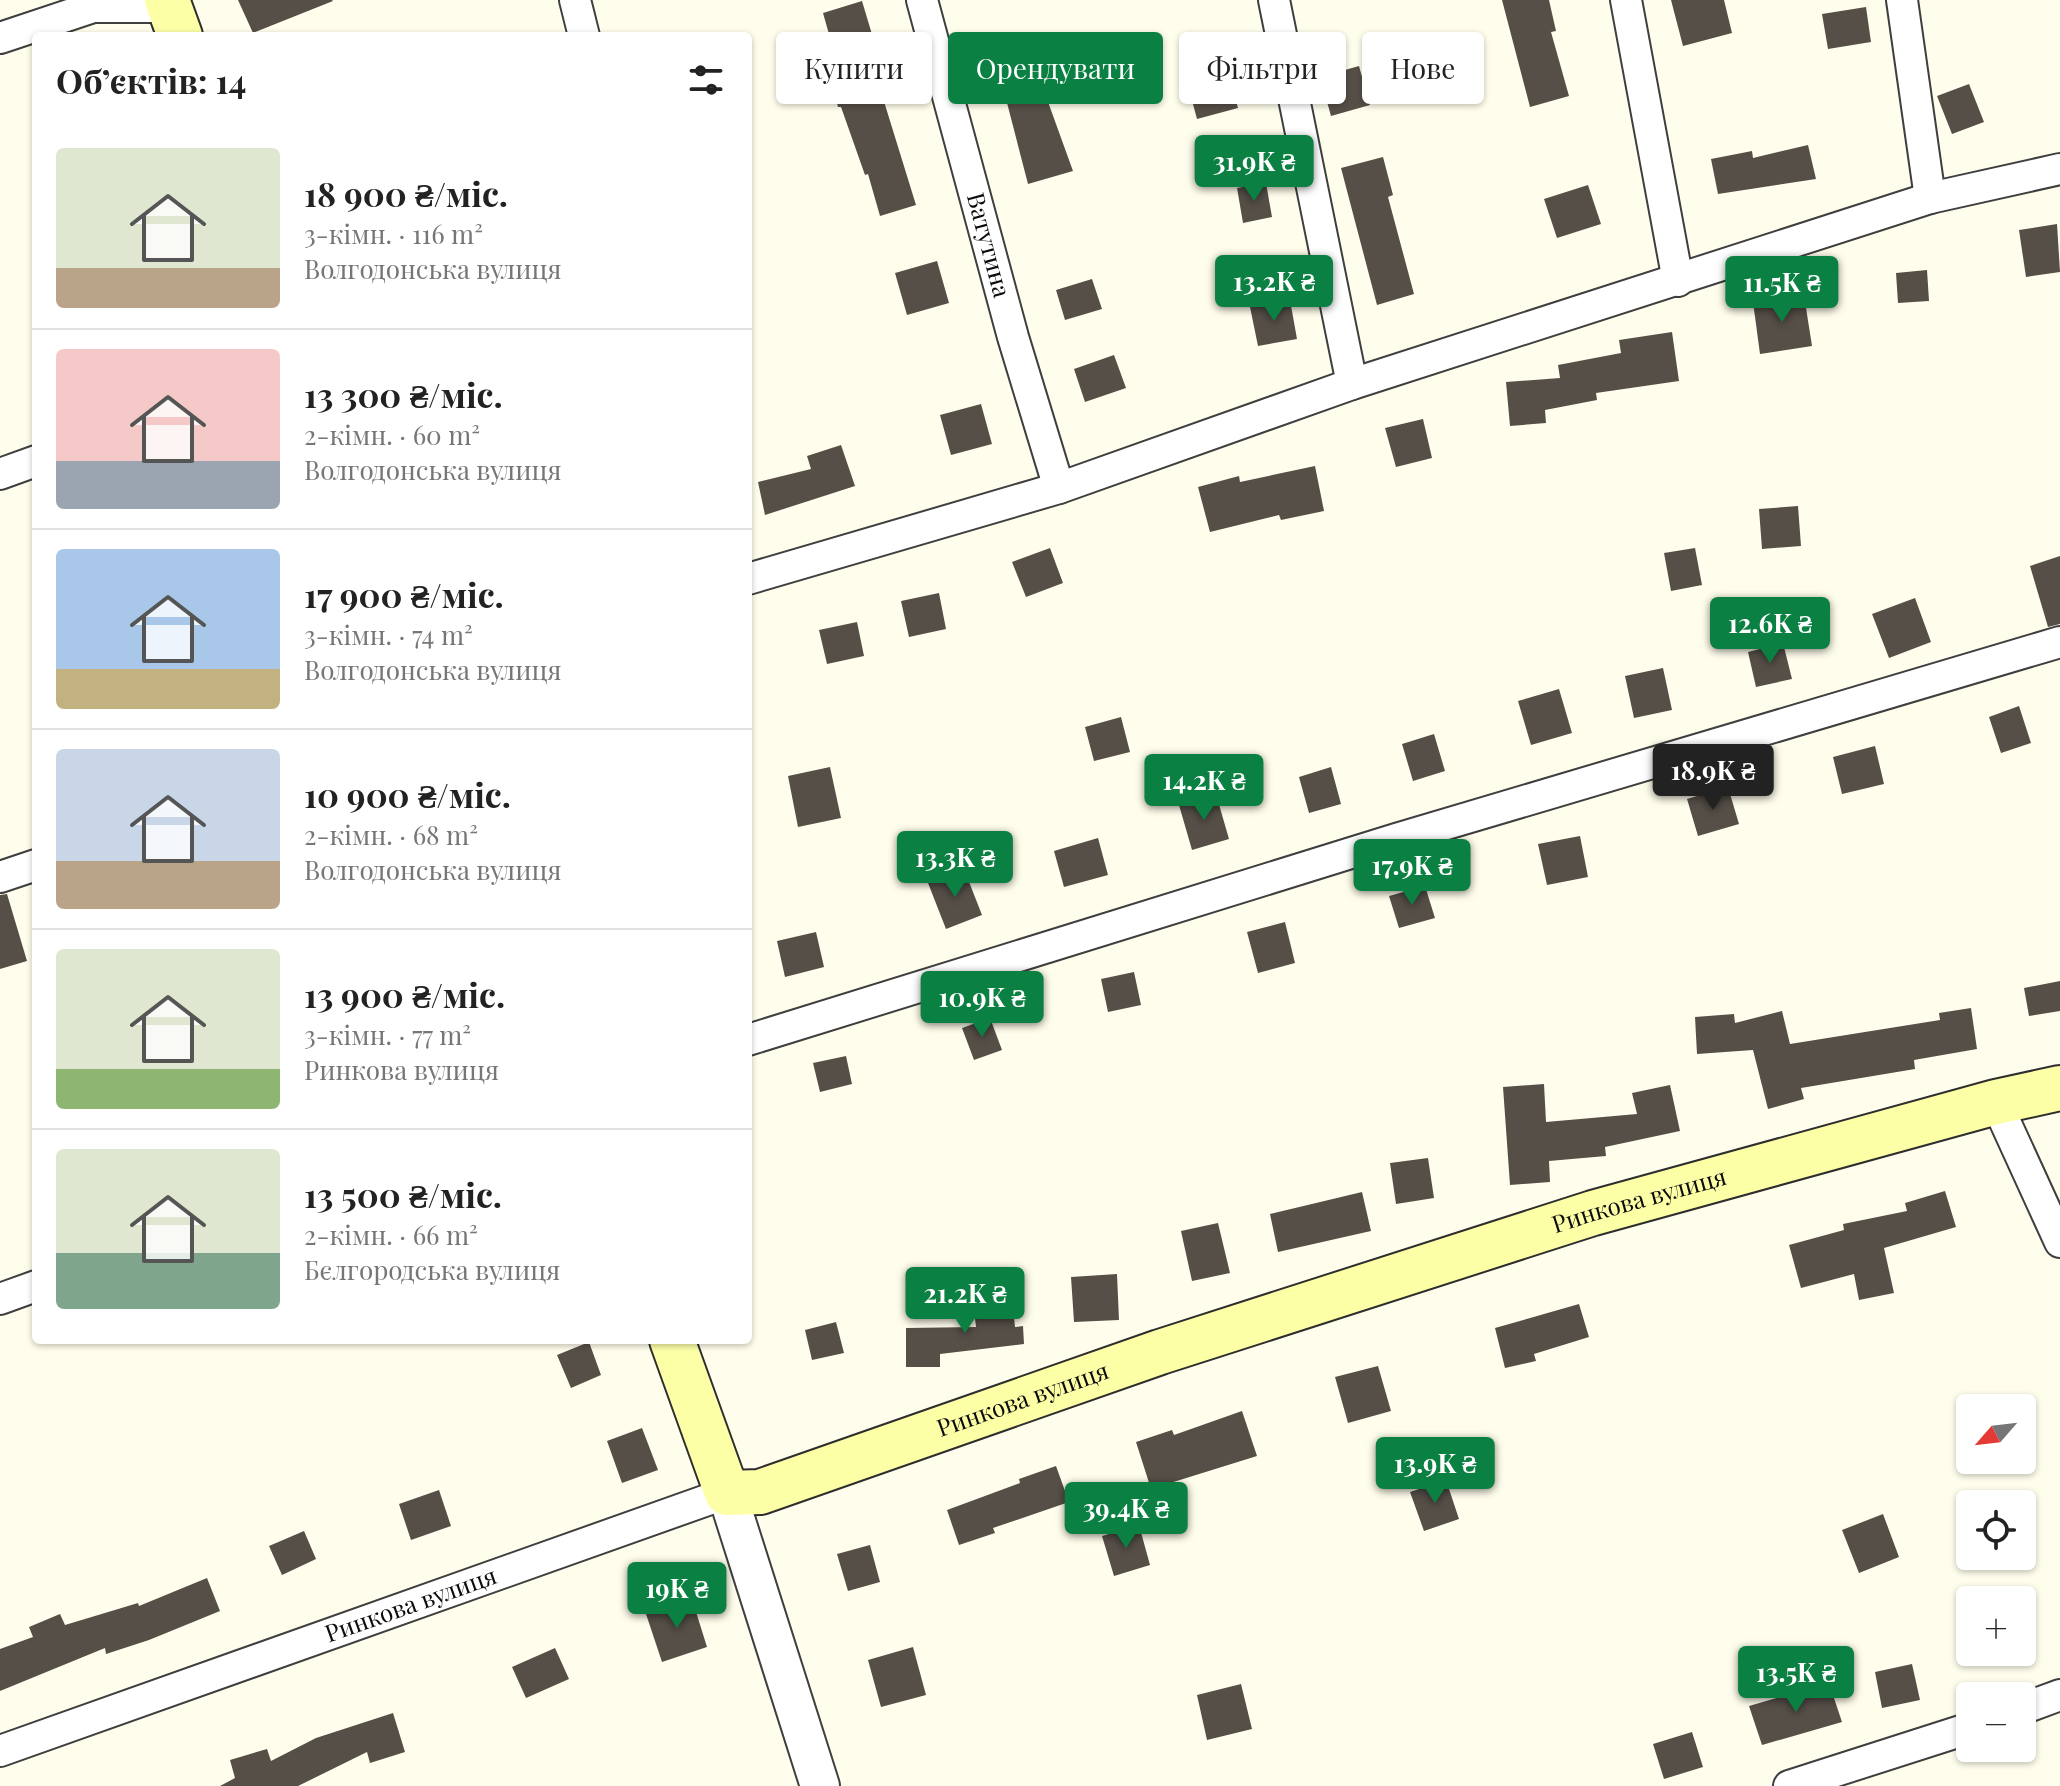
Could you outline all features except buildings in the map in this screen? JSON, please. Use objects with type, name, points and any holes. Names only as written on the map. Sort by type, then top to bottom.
[{"type":"main road","name":"Ринкова вулиця","points":[[727,1493],[760,1492],[807,1478],[1160,1352],[1593,1213],[1996,1102],[2060,1088]]},
{"type":"main road","points":[[673,1344],[727,1493]]},
{"type":"street","points":[[575,0],[583,32]]},
{"type":"street","name":"Ватутина","points":[[922,0],[1013,337],[1059,488]]},
{"type":"street","points":[[1274,0],[1352,384]]},
{"type":"street","points":[[1626,0],[1678,281]]},
{"type":"street","points":[[1902,0],[1930,198]]},
{"type":"street","points":[[0,38],[93,7],[172,14]]},
{"type":"street","points":[[752,578],[1059,488],[1352,384],[1930,198],[2060,169]]},
{"type":"street","points":[[0,474],[32,462]]},
{"type":"street","points":[[752,1039],[1396,839],[2060,642]]},
{"type":"street","points":[[0,877],[32,866]]},
{"type":"street","points":[[1996,1102],[2060,1242]]},
{"type":"street","points":[[0,1299],[32,1287]]},
{"type":"street","points":[[727,1493],[820,1786]]},
{"type":"street","name":"Ринкова вулиця","points":[[0,1751],[727,1493]]},
{"type":"street","points":[[2036,1704],[2060,1695]]},
{"type":"street","points":[[1789,1786],[1956,1732]]}]
